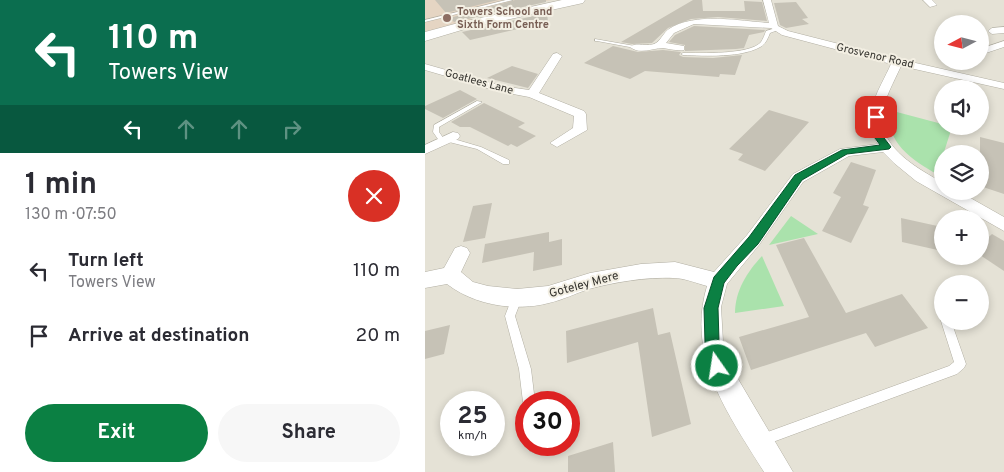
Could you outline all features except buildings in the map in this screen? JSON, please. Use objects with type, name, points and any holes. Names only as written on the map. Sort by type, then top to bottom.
[{"type":"main road","points":[[425,37],[463,26],[579,0]]},
{"type":"street","points":[[767,0],[775,27]]},
{"type":"street","name":"Grosvenor Road","points":[[660,45],[671,31],[693,21],[775,27],[812,41],[934,69]]},
{"type":"street","points":[[992,31],[1004,30]]},
{"type":"street","points":[[989,49],[1004,44]]},
{"type":"street","points":[[635,47],[650,48],[660,45],[682,51]]},
{"type":"street","points":[[533,94],[557,56]]},
{"type":"street","points":[[897,62],[876,117],[880,138],[886,147],[917,174],[934,185]]},
{"type":"street","name":"Goatlees Lane","points":[[425,67],[501,89],[533,94],[580,114],[580,130],[557,144]]},
{"type":"street","name":"Grosvenor Road","points":[[938,70],[1004,86]]},
{"type":"street","points":[[425,150],[448,139]]},
{"type":"street","points":[[779,472],[747,421],[717,366],[712,342],[711,314],[719,281],[753,240],[798,178],[845,152],[886,147]]},
{"type":"street","points":[[960,200],[1004,225]]},
{"type":"street","points":[[425,280],[450,275],[461,253]]},
{"type":"street","name":"Goteley Mere","points":[[450,275],[467,288],[488,295],[517,298],[548,295],[590,281],[641,272],[675,270],[719,281]]},
{"type":"lane","points":[[425,21],[511,0]]},
{"type":"lane","points":[[682,51],[716,55],[753,48],[763,42],[768,32],[775,27]]},
{"type":"lane","points":[[597,40],[635,47]]},
{"type":"lane","points":[[682,51],[711,51]]},
{"type":"lane","points":[[479,102],[436,126],[436,132],[448,139],[479,148],[506,162]]},
{"type":"lane","points":[[517,298],[510,316],[525,369],[528,391]]},
{"type":"lane","points":[[761,441],[953,370],[959,364],[949,330]]},
{"type":"shaded area","name":"Towers School and Sixth Form Centre","points":[[425,0],[552,0],[463,15],[476,21],[425,32]]},
{"type":"green space","points":[[893,111],[934,122],[934,135],[949,135],[946,145],[934,145],[934,172],[902,149],[896,141],[891,122]]},
{"type":"green space","points":[[791,216],[818,234],[769,245]]},
{"type":"green space","points":[[762,256],[784,306],[735,313],[737,297],[743,282]]},
{"type":"place","name":"Towers School and Sixth Form Centre","points":[[447,18]]},
{"type":"route","points":[[717,366],[712,342],[711,308],[719,281],[764,226],[798,178],[834,156],[845,152],[886,147],[880,138],[876,117]]}]
